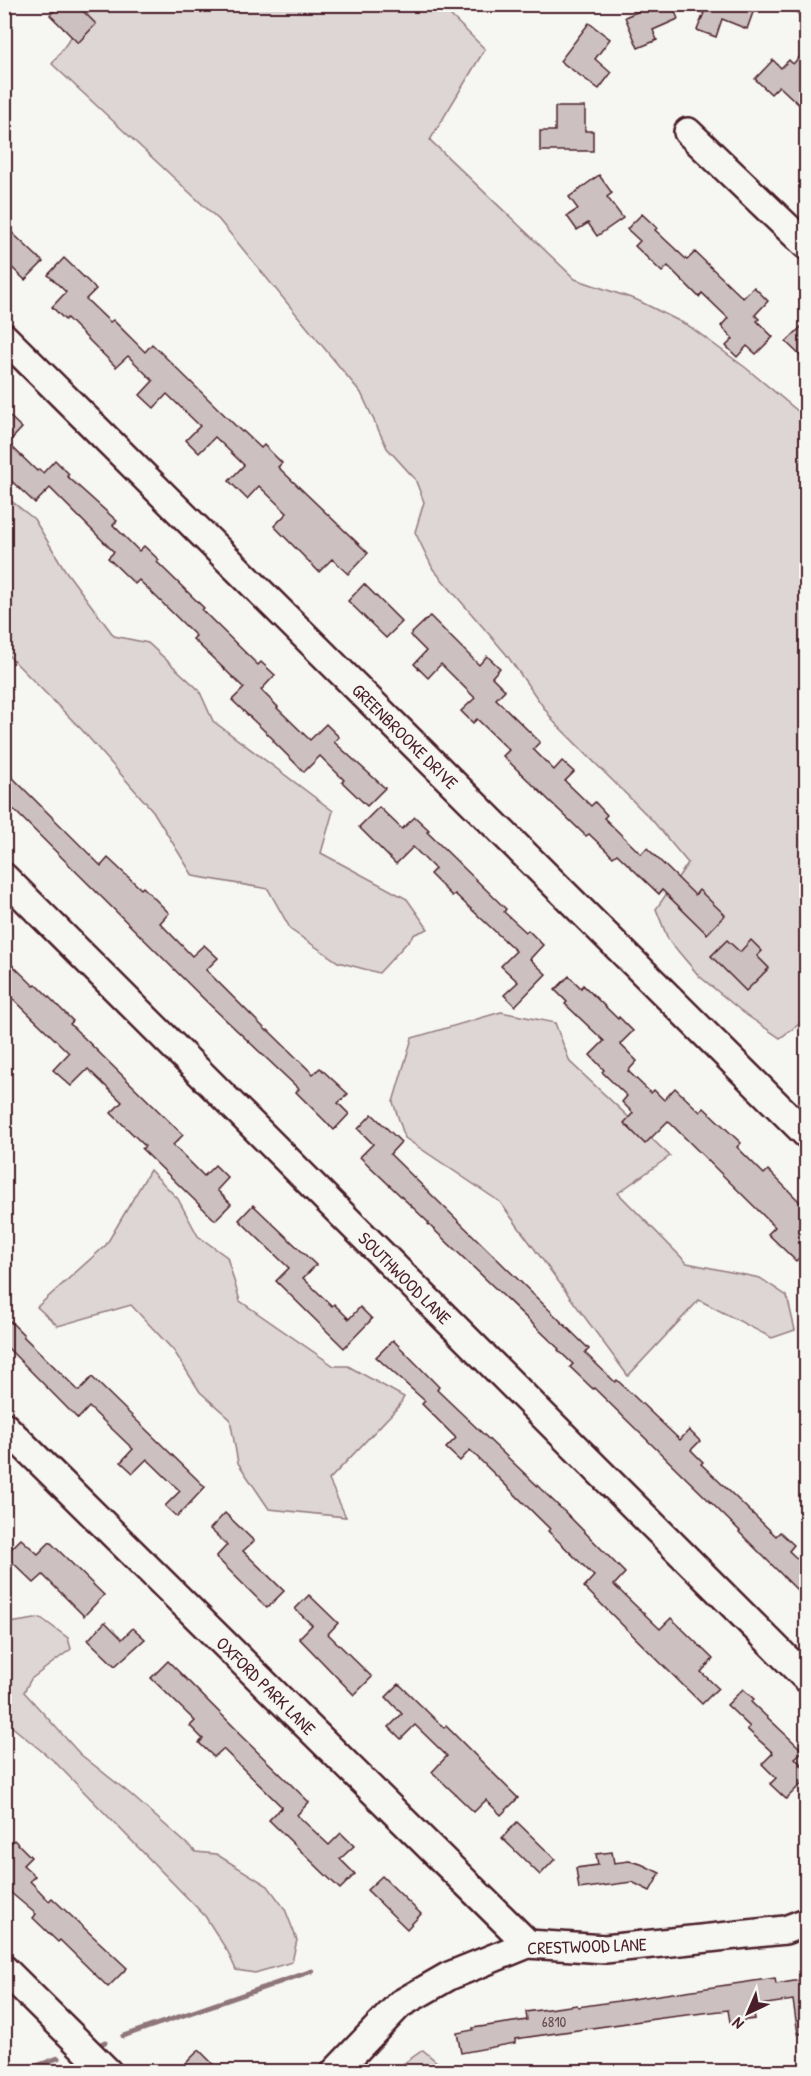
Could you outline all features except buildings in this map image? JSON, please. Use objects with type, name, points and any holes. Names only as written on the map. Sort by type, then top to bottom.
[{"type":"street","points":[[688,132],[807,245]]},
{"type":"street","name":"GREENBROOKE DRIVE","points":[[4,338],[807,1134]]},
{"type":"street","name":"SOUTHWOOD LANE","points":[[4,877],[807,1678]]},
{"type":"street","name":"OXFORD PARK LANE","points":[[4,1426],[528,1944]]},
{"type":"street","name":"CRESTWOOD LANE","points":[[335,2072],[400,2004],[449,1976],[528,1944],[605,1948],[785,1929],[807,1922]]},
{"type":"street","points":[[4,1969],[108,2072]]},
{"type":"shaded area","points":[[94,5],[440,5],[485,49],[430,140],[575,279],[637,300],[689,326],[746,368],[799,412],[806,421],[806,1019],[780,1038],[745,1014],[699,976],[668,939],[656,909],[688,863],[652,820],[554,722],[506,654],[433,569],[415,532],[424,502],[415,479],[387,448],[361,393],[219,220],[52,64]]},
{"type":"shaded area","points":[[789,5],[806,5],[806,22]]},
{"type":"shaded area","points":[[5,496],[34,519],[65,570],[114,636],[148,643],[199,690],[213,721],[333,811],[321,853],[407,899],[428,929],[415,934],[379,973],[338,962],[291,930],[268,889],[193,876],[153,811],[82,730],[5,652]]},
{"type":"shaded area","points":[[501,1012],[555,1023],[570,1062],[670,1156],[618,1193],[687,1263],[760,1278],[787,1296],[795,1330],[772,1338],[699,1300],[628,1376],[500,1202],[405,1138],[393,1102],[412,1038]]},
{"type":"shaded area","points":[[150,1170],[178,1199],[198,1236],[227,1257],[240,1301],[334,1366],[348,1366],[404,1397],[399,1406],[329,1480],[346,1517],[269,1509],[238,1463],[230,1419],[200,1392],[174,1351],[131,1305],[58,1326],[37,1307],[106,1245]]},
{"type":"shaded area","points":[[41,1618],[68,1638],[71,1649],[31,1679],[24,1692],[80,1754],[129,1793],[196,1852],[216,1854],[268,1886],[285,1909],[297,1940],[292,1962],[255,1973],[236,1970],[228,1952],[205,1916],[55,1762],[5,1721],[5,1626],[10,1623]]},
{"type":"shaded area","points":[[423,2050],[447,2071],[393,2071]]},
{"type":"waterway","points":[[123,2036],[312,1971]]},
{"type":"waterway","points":[[101,2044],[105,2042]]},
{"type":"waterway","points":[[20,2072],[58,2058]]}]
